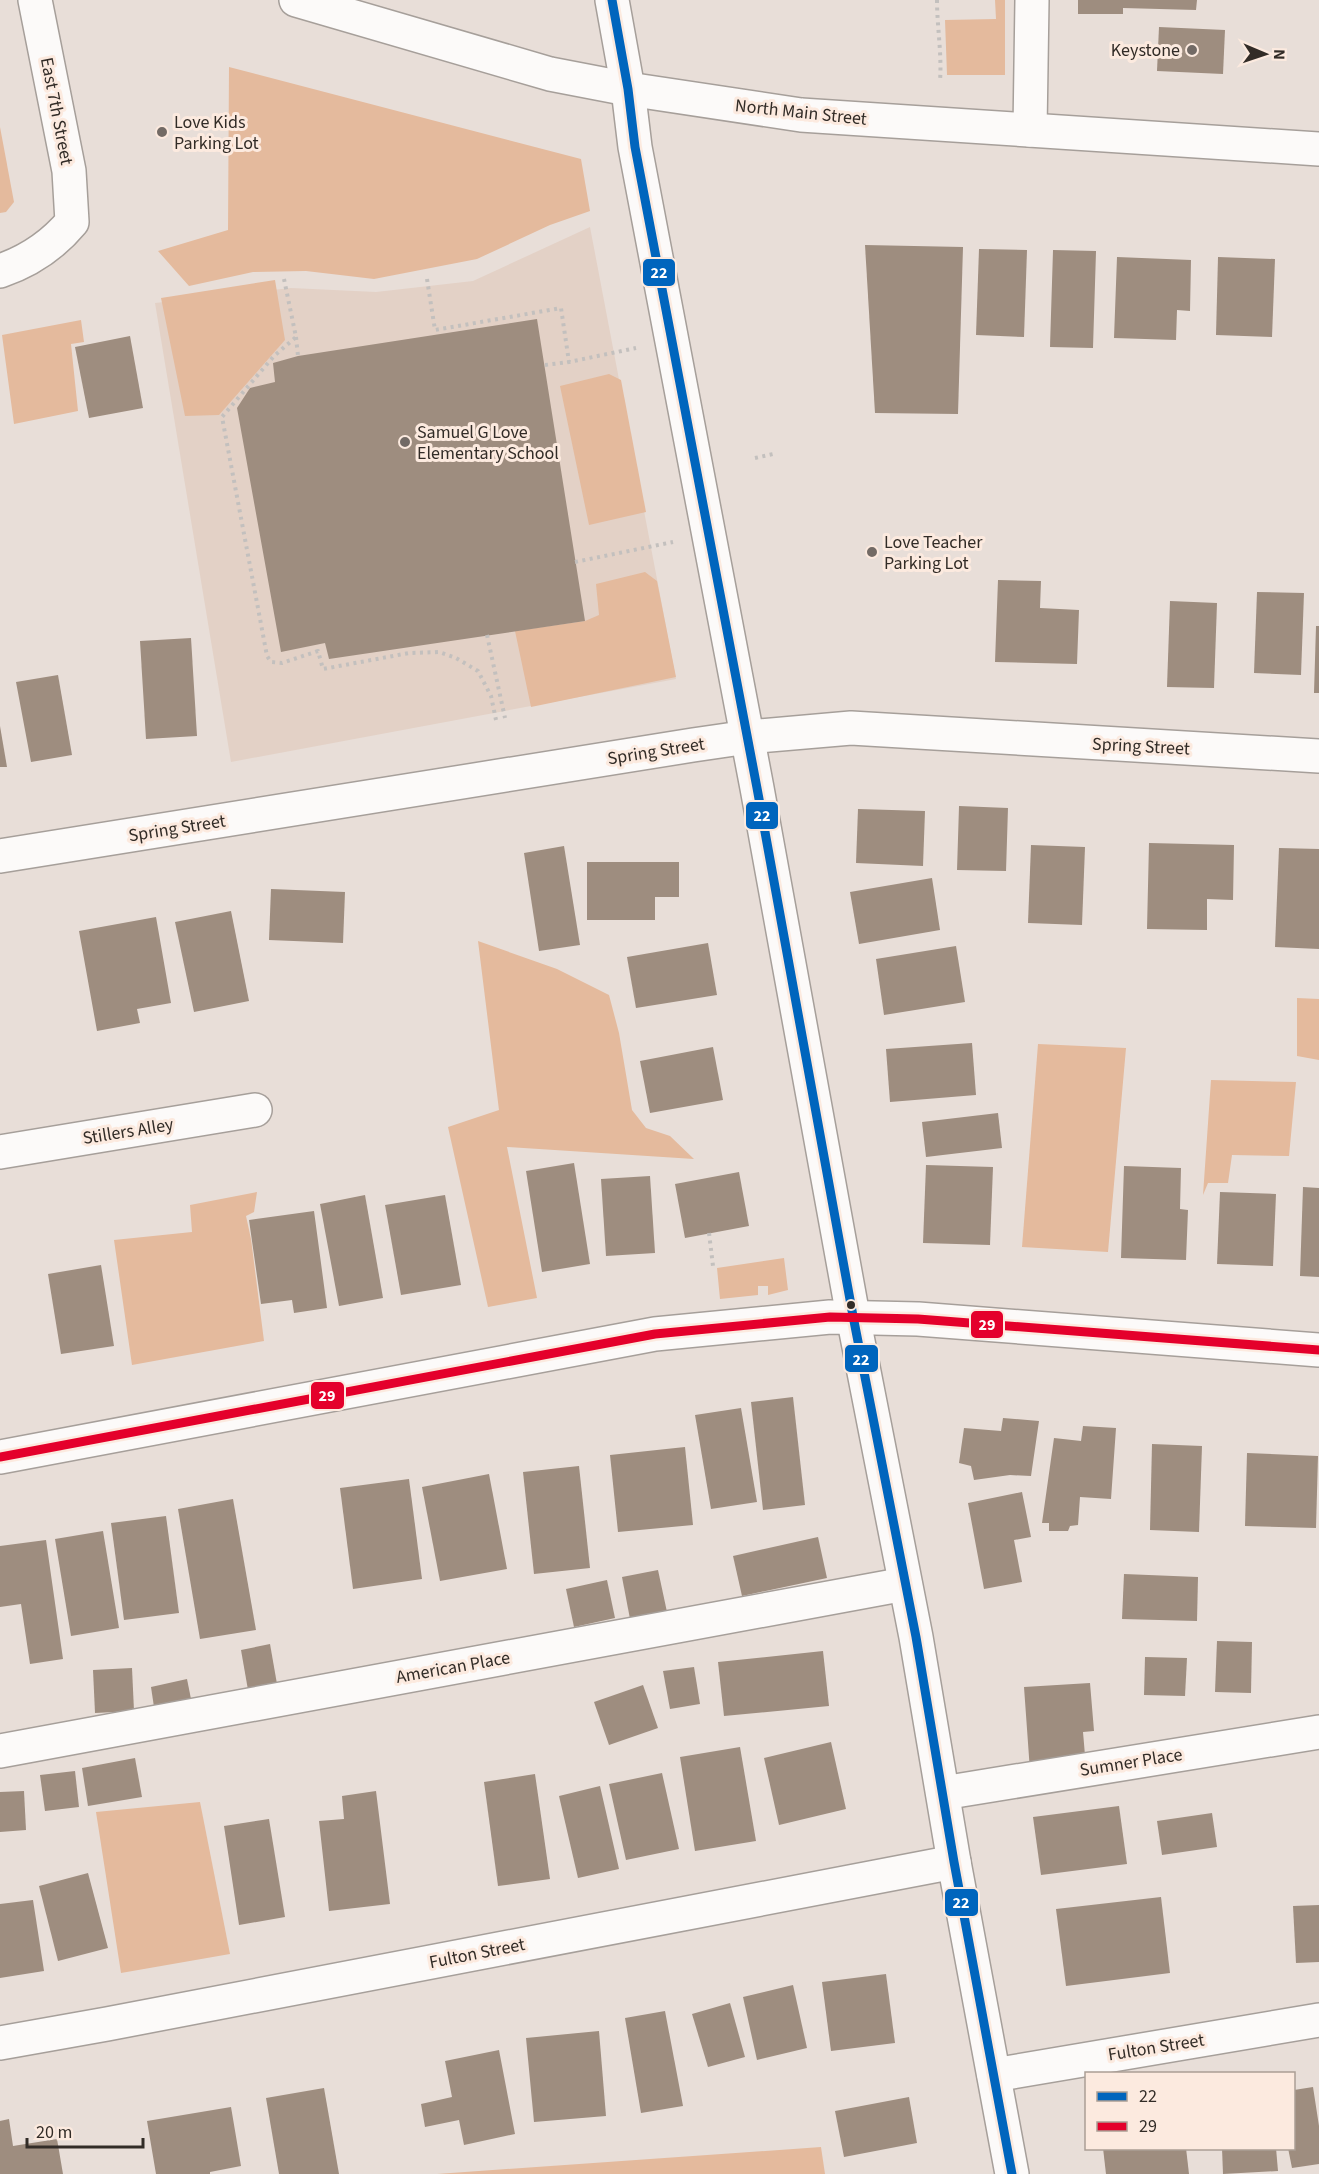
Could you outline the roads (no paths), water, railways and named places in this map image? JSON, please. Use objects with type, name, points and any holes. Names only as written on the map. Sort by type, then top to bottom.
[{"type":"main road","name":"East 7th Street","points":[[0,271],[34,257],[61,236],[72,222],[69,171],[35,0]]},
{"type":"main road","name":"North Main Street","points":[[296,0],[327,5],[550,74],[628,89],[801,115],[1319,148]]},
{"type":"main road","points":[[612,0],[628,89],[635,147],[748,737],[1012,2174]]},
{"type":"main road","points":[[1030,130],[1032,0]]},
{"type":"main road","name":"Spring Street","points":[[0,856],[748,737],[852,728],[1319,756]]},
{"type":"main road","name":"Stillers Alley","points":[[0,1152],[255,1110]]},
{"type":"main road","points":[[0,1457],[655,1334],[797,1319],[853,1316],[918,1319],[1319,1350]]},
{"type":"main road","name":"American Place","points":[[0,1751],[905,1584]]},
{"type":"main road","name":"Sumner Place","points":[[943,1793],[1319,1732]]},
{"type":"main road","name":"Fulton Street","points":[[0,2043],[107,2025],[954,1862]]},
{"type":"main road","name":"Fulton Street","points":[[994,2075],[1319,2020]]},
{"type":"place","name":"Keystone","points":[[1192,50]]},
{"type":"place","name":"Love Kids Parking Lot","points":[[162,132]]},
{"type":"place","name":"Samuel G Love Elementary School","points":[[405,442]]},
{"type":"place","name":"Love Teacher Parking Lot","points":[[872,552]]}]
